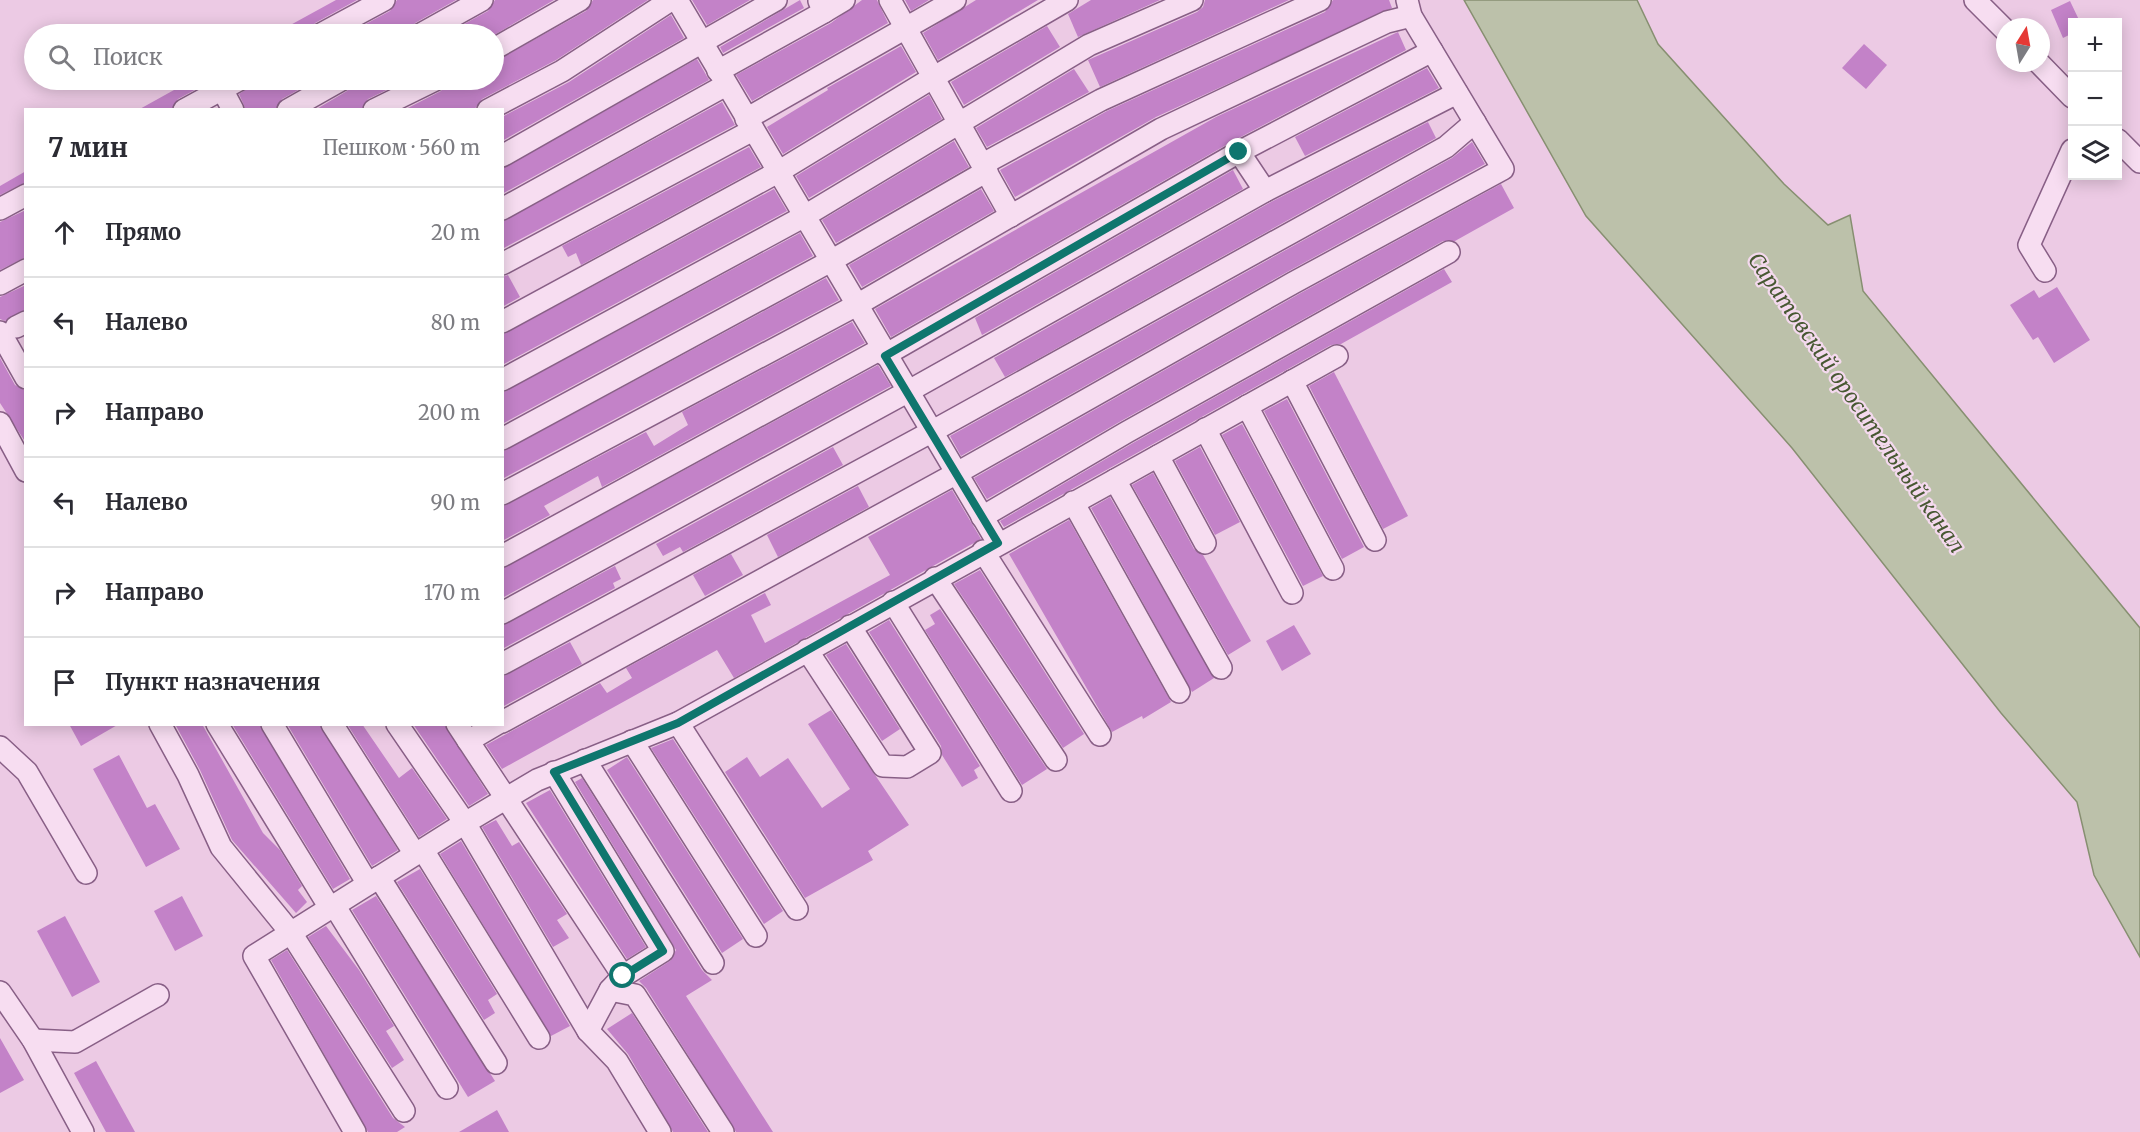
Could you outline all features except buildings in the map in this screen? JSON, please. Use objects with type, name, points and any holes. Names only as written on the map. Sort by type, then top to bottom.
[{"type":"street","points":[[340,24],[384,0]]},
{"type":"street","points":[[439,24],[482,0]]},
{"type":"street","points":[[504,43],[580,0]]},
{"type":"street","points":[[492,108],[562,70],[671,0]]},
{"type":"street","points":[[676,0],[855,306],[982,516],[990,547],[1100,735]]},
{"type":"street","points":[[504,155],[776,0]]},
{"type":"street","points":[[504,207],[722,78],[821,6],[844,0]]},
{"type":"street","points":[[890,0],[1011,216]]},
{"type":"street","points":[[504,263],[749,125],[955,0]]},
{"type":"street","points":[[504,321],[778,172],[933,77],[1067,0]]},
{"type":"street","points":[[504,379],[803,217],[1089,45],[1192,0]]},
{"type":"street","points":[[504,438],[830,262],[1101,99],[1320,0]]},
{"type":"street","points":[[1975,0],[1996,21]]},
{"type":"street","points":[[504,493],[855,306],[1161,129],[1387,22],[1409,8],[1432,51],[1503,169],[1293,283],[957,473],[504,721]]},
{"type":"street","points":[[504,555],[883,352],[1239,152],[1432,51]]},
{"type":"street","points":[[2047,72],[2068,92]]},
{"type":"street","points":[[188,108],[220,90]]},
{"type":"street","points":[[231,90],[233,108]]},
{"type":"street","points":[[292,108],[323,90]]},
{"type":"street","points":[[378,108],[415,90]]},
{"type":"street","points":[[504,612],[907,392],[1265,191],[1457,93]]},
{"type":"street","points":[[504,663],[931,432],[1446,147],[1474,122]]},
{"type":"street","points":[[2122,144],[2140,162]]},
{"type":"street","points":[[1239,152],[1265,191]]},
{"type":"street","points":[[2044,271],[2029,244],[2068,161]]},
{"type":"street","points":[[0,209],[24,196]]},
{"type":"street","points":[[982,516],[1449,252]]},
{"type":"street","points":[[0,284],[24,271]]},
{"type":"street","points":[[14,327],[24,370]]},
{"type":"street","points":[[355,1132],[254,956],[505,799],[554,772],[678,723],[990,547],[1337,356]]},
{"type":"street","points":[[1292,381],[1375,540]]},
{"type":"street","points":[[1247,406],[1333,569]]},
{"type":"street","points":[[0,423],[24,467]]},
{"type":"street","points":[[1205,429],[1292,593]]},
{"type":"street","points":[[1158,456],[1205,543]]},
{"type":"street","points":[[1115,480],[1221,668]]},
{"type":"street","points":[[1073,502],[1179,692]]},
{"type":"street","points":[[935,578],[1056,760]]},
{"type":"street","points":[[893,602],[1011,791]]},
{"type":"street","points":[[807,650],[883,766],[907,767],[930,753],[850,626]]},
{"type":"street","points":[[678,723],[797,909]]},
{"type":"street","points":[[161,726],[188,775],[221,847],[291,933],[404,1111]]},
{"type":"street","points":[[219,726],[447,1088]]},
{"type":"street","points":[[273,726],[496,1063]]},
{"type":"street","points":[[333,726],[419,852],[539,1038]]},
{"type":"street","points":[[398,726],[465,823],[588,1031],[617,1061],[660,1132]]},
{"type":"street","points":[[489,726],[462,733],[617,983],[635,995],[723,1132]]},
{"type":"street","points":[[632,741],[756,936]]},
{"type":"street","points":[[0,747],[27,772],[86,873]]},
{"type":"street","points":[[585,760],[713,963]]},
{"type":"street","points":[[554,772],[663,951],[617,983],[588,1031]]},
{"type":"street","points":[[0,992],[33,1040],[83,1132]]},
{"type":"street","points":[[33,1040],[75,1042],[158,995]]},
{"type":"water","name":"Саратовский оросительный канал","points":[[1464,0],[1637,0],[1658,44],[1784,184],[1828,225],[1850,215],[1863,291],[2140,628],[2140,957],[2094,875],[2077,802],[2001,713],[1792,448],[1586,216]]},
{"type":"route","points":[[623,976],[663,951],[554,772],[678,723],[998,543],[885,356],[1239,152]]}]
